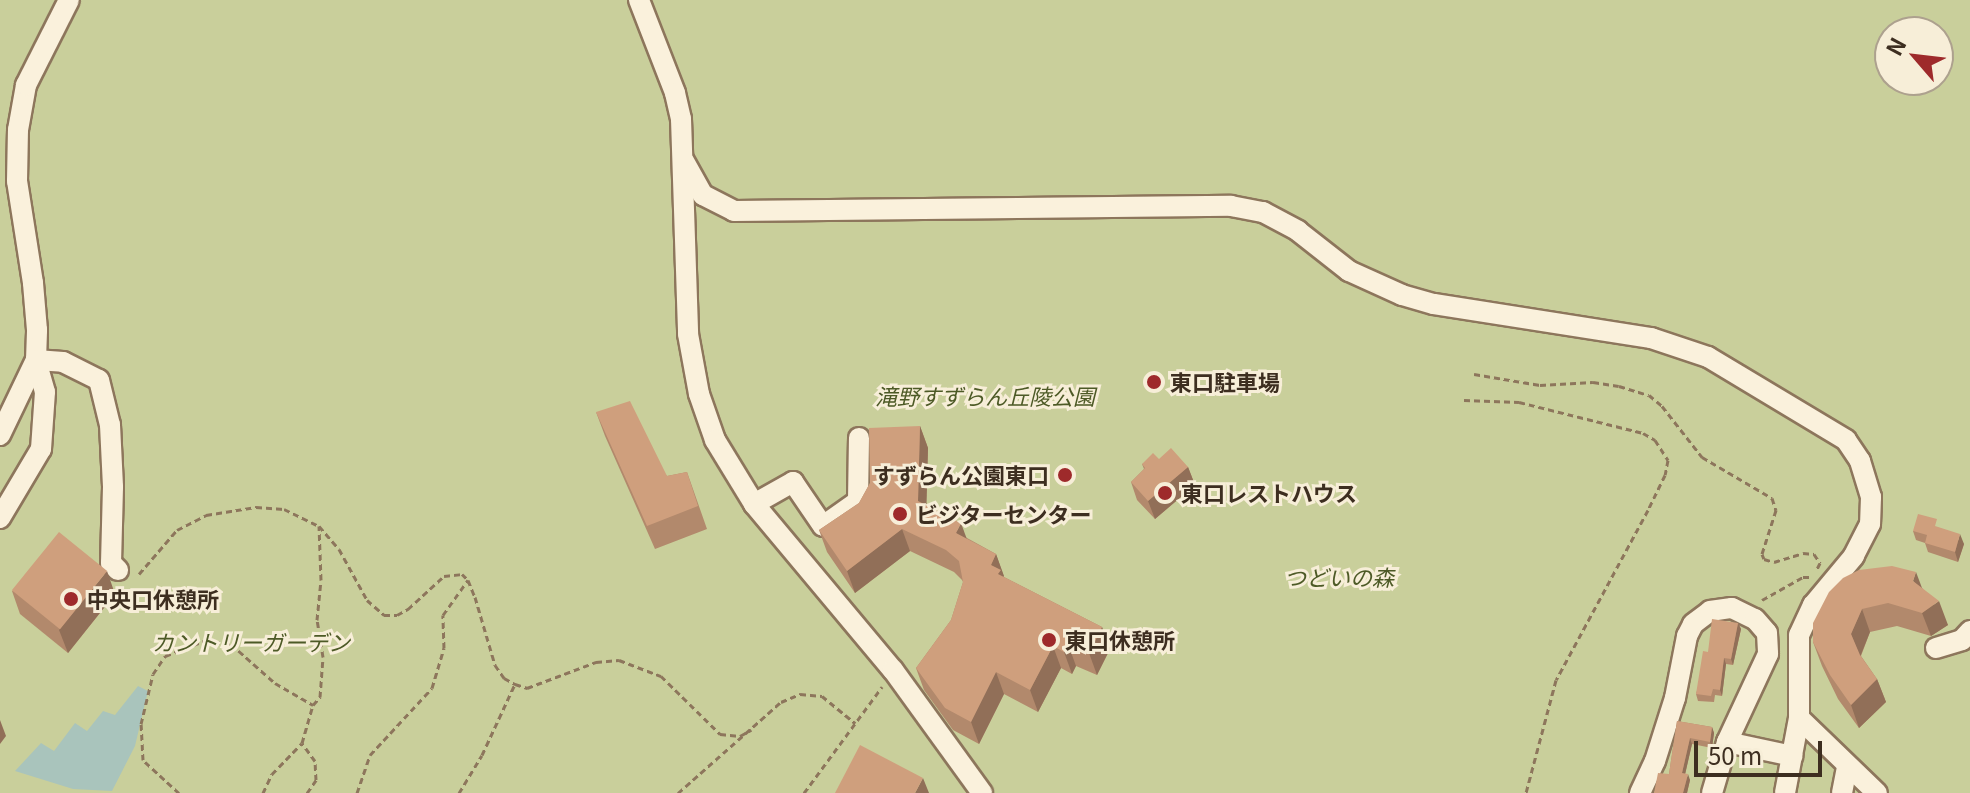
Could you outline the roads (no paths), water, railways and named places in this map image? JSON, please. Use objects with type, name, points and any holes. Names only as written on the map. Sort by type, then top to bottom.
[{"type":"street","points":[[0,518],[41,449],[45,392],[36,360],[33,283],[17,181],[18,130],[26,85],[49,33],[69,0]]},
{"type":"street","points":[[639,0],[675,93],[684,161],[688,334],[699,394],[715,440],[754,504],[893,670],[982,793]]},
{"type":"street","points":[[684,161],[703,195],[719,207],[734,211],[1231,206],[1263,212],[1298,231],[1349,271],[1372,283],[1434,304],[1651,338],[1708,357],[1846,440],[1860,461],[1871,497],[1870,524],[1854,556],[1813,605],[1799,635],[1799,718],[1785,793]]},
{"type":"street","points":[[0,435],[6,410],[36,360]]},
{"type":"street","points":[[36,360],[63,362],[99,380],[110,425],[113,487],[111,563],[128,572]]},
{"type":"street","points":[[754,504],[793,482],[823,526],[858,501],[859,438]]},
{"type":"street","points":[[1640,793],[1655,761],[1675,698],[1687,636],[1693,624],[1710,611],[1732,608],[1755,619],[1767,633],[1768,654],[1727,742],[1712,793]]},
{"type":"street","points":[[1936,648],[1962,640],[1970,631]]},
{"type":"street","points":[[1799,718],[1877,793]]},
{"type":"street","points":[[1727,742],[1793,756]]},
{"type":"street","points":[[1842,793],[1847,767]]},
{"type":"water","points":[[138,686],[148,691],[135,746],[112,791],[73,789],[15,771],[41,743],[54,751],[75,723],[87,731],[103,711],[115,715]]},
{"type":"place","name":"東口駐車場","points":[[1154,382]]},
{"type":"place","name":"すずらん公園東口","points":[[1065,475]]},
{"type":"place","name":"東口レストハウス","points":[[1165,493]]},
{"type":"place","name":"ビジターセンター","points":[[900,514]]},
{"type":"place","name":"中央口休憩所","points":[[71,599]]},
{"type":"place","name":"東口休憩所","points":[[1049,640]]},
{"type":"park label","name":"滝野すずらん丘陵公園","points":[[985,396]]},
{"type":"park label","name":"つどいの森","points":[[1339,577]]},
{"type":"park label","name":"カントリーガーデン","points":[[251,642]]}]
